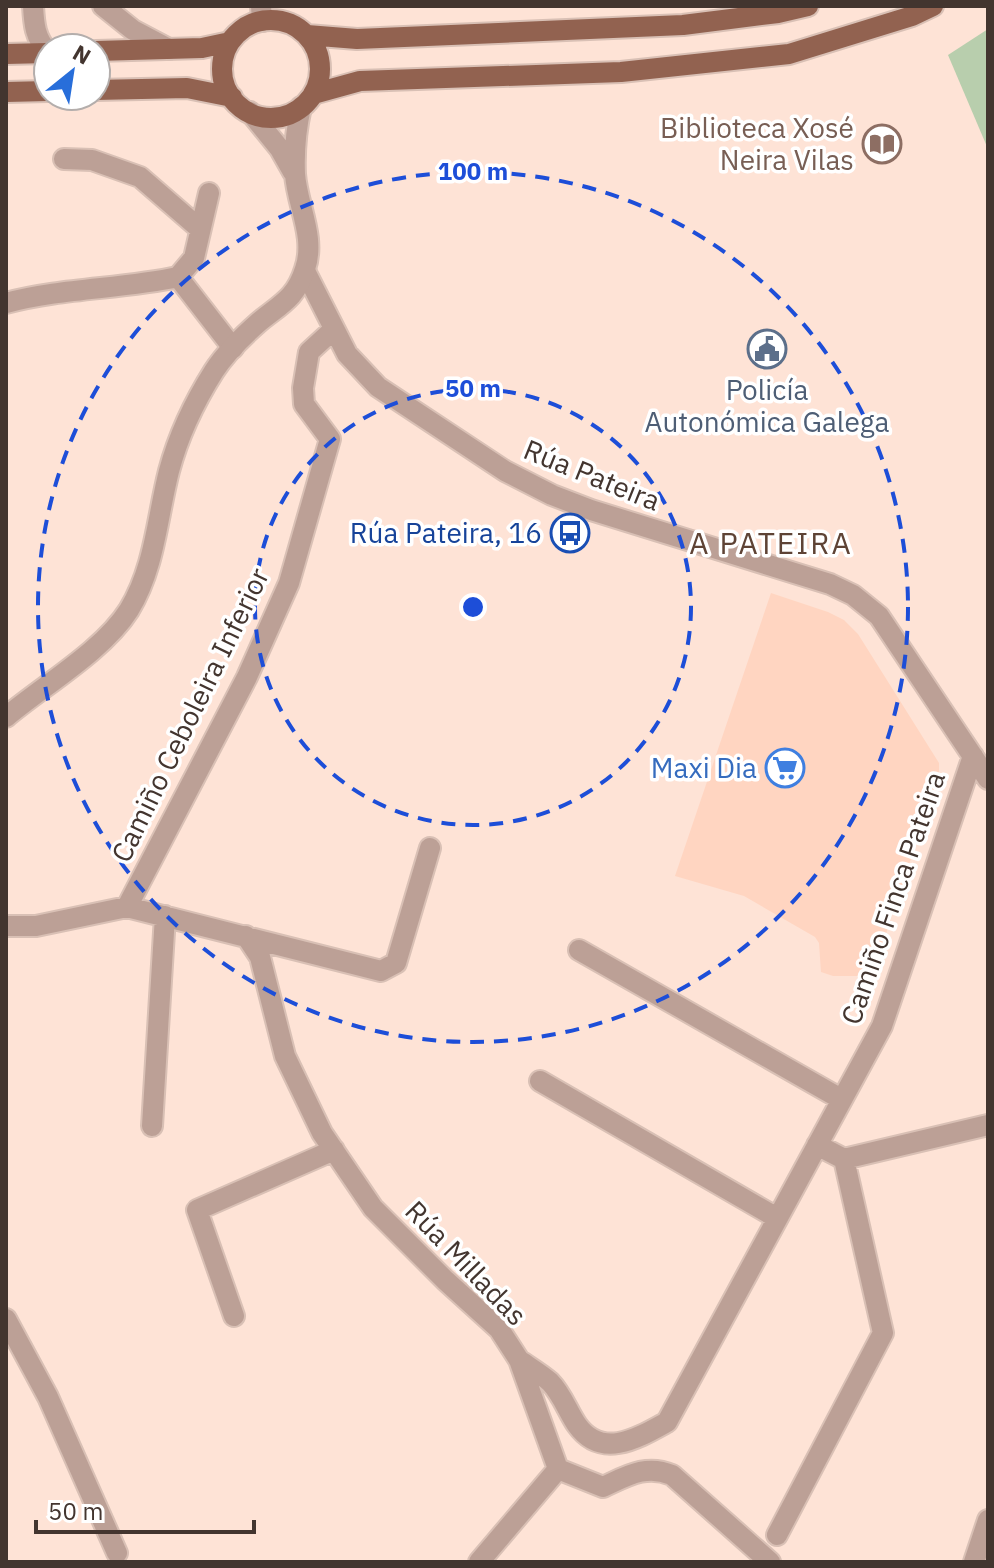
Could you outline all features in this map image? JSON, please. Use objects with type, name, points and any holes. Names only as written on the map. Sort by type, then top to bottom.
[{"type":"main road","points":[[307,35],[357,39],[683,25],[778,13],[808,6]]},
{"type":"main road","points":[[230,42],[222,70],[232,97],[260,116],[282,116],[307,100],[360,81],[621,72],[789,54],[912,16],[933,6]]},
{"type":"main road","points":[[112,51],[202,48],[230,42],[262,13],[293,25],[307,35],[315,48],[320,63],[319,79],[307,100]]},
{"type":"main road","points":[[9,54],[32,53]]},
{"type":"main road","points":[[112,90],[187,88],[232,97]]},
{"type":"main road","points":[[6,92],[32,91]]},
{"type":"street","points":[[103,6],[133,30],[169,49]]},
{"type":"street","points":[[9,54],[24,46],[33,16]]},
{"type":"street","name":"Rúa Pateira","points":[[307,100],[295,145],[295,176],[309,255],[305,271],[347,354],[378,387],[517,477],[591,510],[830,584],[853,595],[879,616],[988,779]]},
{"type":"street","name":"Rúa Pateira","points":[[250,112],[280,149],[295,176]]},
{"type":"street","points":[[64,159],[92,160],[140,177],[200,229]]},
{"type":"street","points":[[6,303],[63,293],[138,286],[178,277],[194,258],[209,193]]},
{"type":"street","points":[[6,717],[110,635],[127,612],[142,586],[154,550],[170,469],[201,394],[216,368],[233,348],[294,294],[305,271]]},
{"type":"street","points":[[178,277],[233,348]]},
{"type":"street","name":"Camiño Ceboleira Inferior","points":[[127,907],[247,677],[289,583],[330,439],[304,404],[303,388],[309,352],[333,330]]},
{"type":"street","name":"Camiño Finca Pateira","points":[[519,1360],[551,1383],[578,1427],[593,1440],[613,1446],[667,1422],[882,1026],[973,756]]},
{"type":"street","points":[[6,926],[36,926],[127,907],[381,971],[396,963],[430,848]]},
{"type":"street","points":[[152,1126],[165,916]]},
{"type":"street","name":"Rúa Milladas","points":[[246,936],[260,957],[285,1056],[322,1133],[373,1208],[499,1329],[519,1360],[558,1469]]},
{"type":"street","points":[[579,950],[841,1099]]},
{"type":"street","points":[[540,1081],[777,1218]]},
{"type":"street","points":[[817,1145],[844,1159],[988,1125]]},
{"type":"street","points":[[234,1316],[197,1210],[334,1150]]},
{"type":"street","points":[[777,1535],[883,1333],[844,1159]]},
{"type":"street","points":[[6,1319],[48,1397],[117,1553]]},
{"type":"street","points":[[479,1562],[558,1469],[603,1487],[641,1470],[658,1469],[672,1475],[770,1562]]},
{"type":"street","points":[[974,1562],[988,1520]]},
{"type":"shaded area","points":[[771,593],[828,612],[844,620],[858,634],[939,763],[939,774],[872,976],[833,976],[821,972],[819,943],[815,937],[744,896],[675,876]]},
{"type":"green space","points":[[988,29],[988,149],[948,55]]},
{"type":"place","name":"Biblioteca Xosé Neira Vilas","points":[[882,144]]},
{"type":"place","name":"Policía Autonómica Galega","points":[[767,349]]},
{"type":"place","name":"Rúa Pateira, 16","points":[[570,533]]},
{"type":"place","name":"Maxi Dia","points":[[785,768]]},
{"type":"district","name":"A PATEIRA","points":[[771,544]]}]
